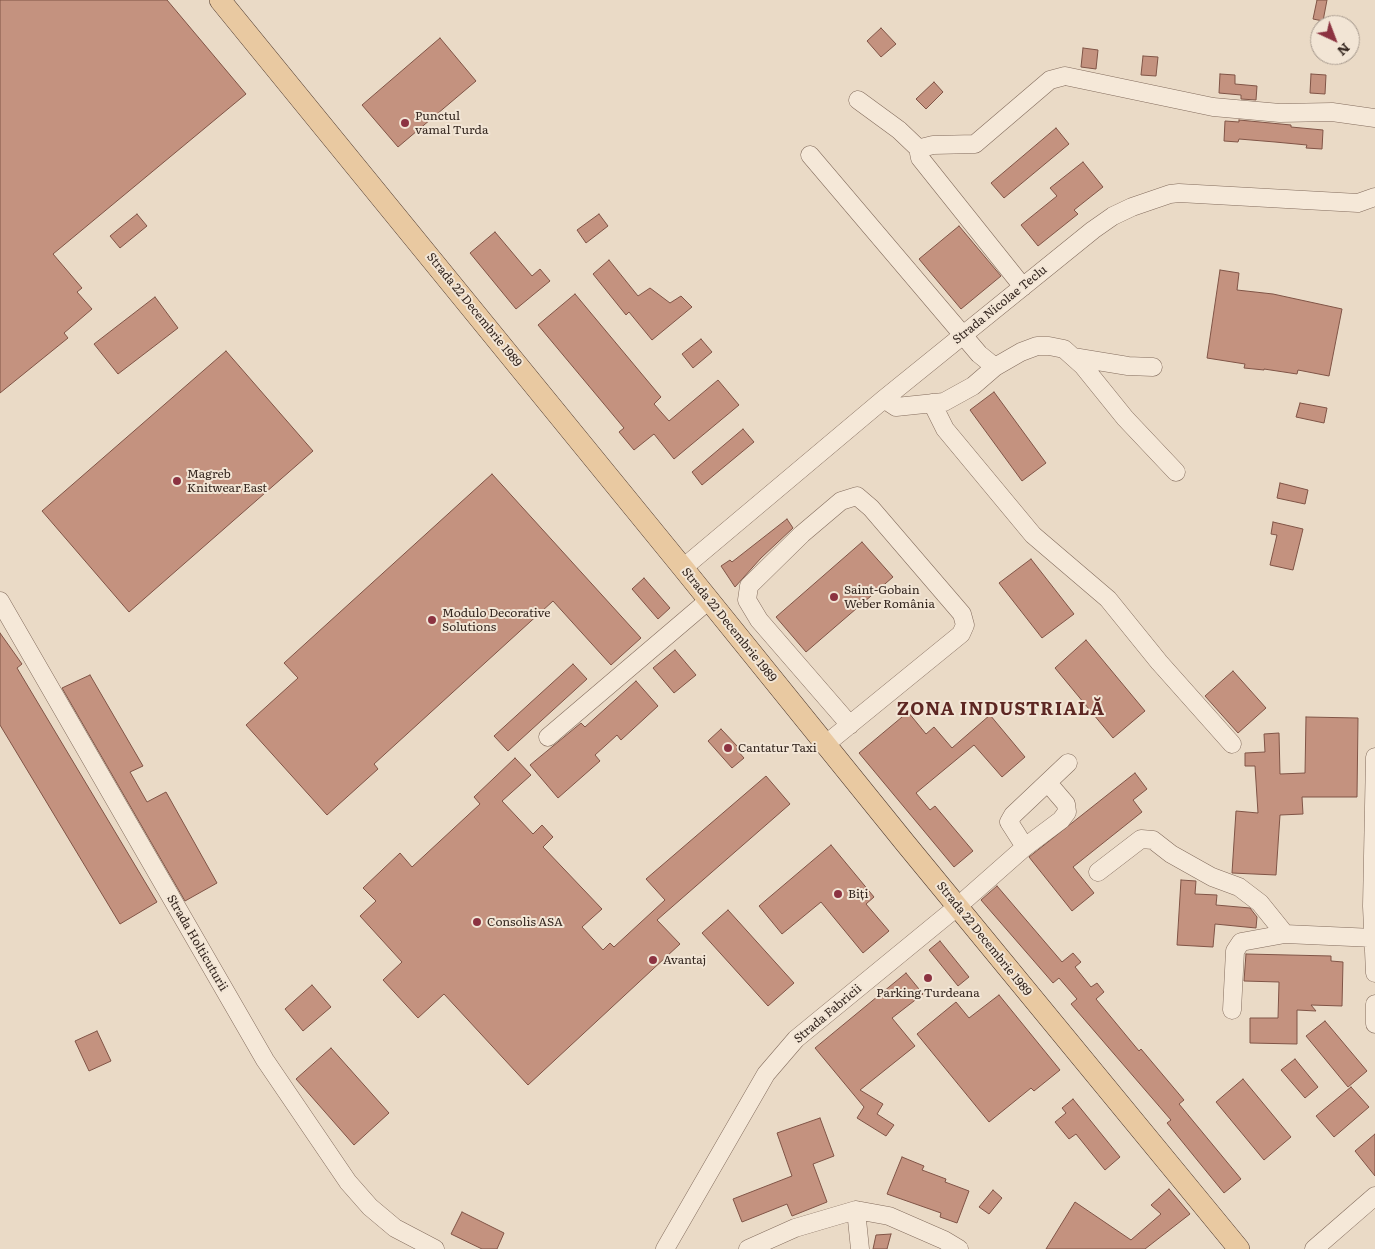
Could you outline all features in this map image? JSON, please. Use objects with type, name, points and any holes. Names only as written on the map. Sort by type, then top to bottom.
[{"type":"main road","name":"Strada 22 Decembrie 1989","points":[[220,0],[957,907],[1239,1249]]},
{"type":"street","points":[[920,150],[933,144],[975,144],[1042,85],[1050,80],[1066,76],[1213,107],[1280,113],[1332,112],[1375,118]]},
{"type":"street","points":[[858,100],[899,130],[920,150],[920,158],[1023,286]]},
{"type":"street","points":[[810,155],[962,336],[995,368]]},
{"type":"street","name":"Strada Nicolae Teclu","points":[[683,568],[884,399],[1023,286],[1113,216],[1132,207],[1170,194],[1180,193],[1358,204],[1375,197]]},
{"type":"street","points":[[884,399],[896,407],[944,402],[973,386],[995,368],[1021,352],[1037,346],[1064,349],[1083,366],[1125,418],[1176,472]]},
{"type":"street","points":[[1073,357],[1128,366],[1153,367]]},
{"type":"street","points":[[932,403],[945,429],[1033,535],[1108,599],[1159,662],[1232,744]]},
{"type":"street","points":[[826,744],[850,725],[962,634],[965,625],[962,614],[871,508],[857,496],[841,501],[802,534],[749,586],[747,600],[759,620],[850,725]]},
{"type":"street","points":[[548,737],[709,600]]},
{"type":"street","name":"Strada Holticuturii","points":[[0,601],[265,1060],[348,1182],[370,1207],[395,1228],[435,1249]]},
{"type":"street","points":[[1375,757],[1372,906],[1375,973]]},
{"type":"street","points":[[1025,847],[1009,822],[1068,763]]},
{"type":"street","name":"Strada Fabricii","points":[[665,1249],[766,1074],[796,1039],[957,907],[1025,847],[1061,820],[1067,812],[1066,804],[1048,783]]},
{"type":"street","points":[[1098,872],[1141,839],[1153,840],[1171,854],[1212,877],[1239,887],[1260,903],[1285,934]]},
{"type":"street","points":[[1232,1010],[1234,951],[1241,942],[1285,934],[1374,938]]},
{"type":"street","points":[[1375,1004],[1375,1024]]},
{"type":"street","points":[[1314,1249],[1375,1196]]},
{"type":"street","points":[[748,1249],[795,1228],[856,1210],[889,1216],[944,1240],[959,1249]]},
{"type":"street","points":[[856,1210],[860,1249]]},
{"type":"building","points":[[0,0],[167,0],[246,94],[53,254],[82,288],[77,292],[92,309],[64,333],[68,338],[0,393]]},
{"type":"building","points":[[1317,0],[1327,0],[1324,15],[1314,15]]},
{"type":"building","points":[[881,28],[896,44],[881,57],[867,41]]},
{"type":"building","points":[[440,38],[476,81],[398,147],[362,105]]},
{"type":"building","points":[[1083,48],[1098,50],[1096,69],[1081,67]]},
{"type":"building","points":[[1143,56],[1158,57],[1156,76],[1141,75]]},
{"type":"building","points":[[1220,74],[1235,75],[1235,84],[1257,86],[1256,100],[1241,99],[1241,95],[1219,93]]},
{"type":"building","points":[[1311,74],[1326,75],[1325,94],[1310,93]]},
{"type":"building","points":[[934,82],[943,92],[926,109],[916,99]]},
{"type":"building","points":[[1239,120],[1323,130],[1322,149],[1306,148],[1307,145],[1239,139],[1238,142],[1224,141],[1225,121],[1239,122]]},
{"type":"building","points":[[1056,128],[1069,144],[1004,198],[991,183]]},
{"type":"building","points":[[1083,162],[1103,187],[1074,210],[1078,214],[1038,246],[1021,225],[1057,196],[1050,188]]},
{"type":"building","points":[[137,214],[147,226],[120,248],[110,236]]},
{"type":"building","points":[[599,214],[608,226],[586,243],[577,230]]},
{"type":"building","points":[[959,226],[1001,276],[961,309],[919,259]]},
{"type":"building","points":[[495,232],[532,276],[540,269],[550,281],[516,309],[470,253]]},
{"type":"building","points":[[609,260],[638,296],[650,288],[670,303],[681,296],[692,307],[652,340],[629,312],[626,315],[593,274]]},
{"type":"building","points":[[1220,270],[1239,273],[1237,290],[1273,294],[1342,309],[1329,376],[1298,370],[1297,374],[1244,368],[1245,364],[1207,358]]},
{"type":"building","points":[[575,294],[661,397],[654,404],[669,421],[718,380],[739,405],[674,459],[654,434],[634,450],[619,432],[624,428],[538,325]]},
{"type":"building","points":[[155,297],[178,328],[118,374],[94,344]]},
{"type":"building","points":[[701,339],[712,352],[693,368],[682,354]]},
{"type":"building","name":"Magreb Knitwear East","points":[[226,351],[313,451],[129,612],[42,511]]},
{"type":"building","points":[[994,392],[1046,463],[1022,481],[970,410]]},
{"type":"building","points":[[1300,403],[1327,408],[1324,423],[1296,417]]},
{"type":"building","points":[[743,429],[754,442],[702,485],[692,472]]},
{"type":"building","name":"Modulo Decorative Solutions","points":[[492,474],[641,638],[611,665],[553,601],[374,764],[378,769],[327,815],[246,725],[298,678],[284,663]]},
{"type":"building","points":[[1280,483],[1308,490],[1305,504],[1277,498]]},
{"type":"building","points":[[787,519],[793,528],[761,558],[735,587],[721,566],[730,560],[732,562]]},
{"type":"building","points":[[1273,522],[1303,529],[1293,570],[1270,565],[1277,535],[1271,534]]},
{"type":"building","name":"Saint-Gobain Weber România","points":[[862,542],[893,577],[806,652],[776,617]]},
{"type":"building","points":[[1031,559],[1074,614],[1042,638],[999,583]]},
{"type":"building","points":[[644,578],[670,608],[658,619],[632,589]]},
{"type":"building","points":[[0,633],[22,664],[17,668],[157,902],[120,924],[0,725]]},
{"type":"building","points":[[1086,640],[1145,711],[1113,738],[1055,668]]},
{"type":"building","points":[[675,650],[696,675],[674,693],[653,668]]},
{"type":"building","points":[[573,664],[587,679],[508,751],[494,736]]},
{"type":"building","points":[[1233,671],[1266,708],[1238,733],[1205,696]]},
{"type":"building","points":[[90,675],[143,766],[130,772],[147,802],[166,792],[217,883],[185,901],[62,688]]},
{"type":"building","points":[[636,681],[658,706],[621,740],[617,735],[595,755],[600,761],[558,798],[530,765],[581,723],[585,727]]},
{"type":"building","points":[[908,712],[926,734],[934,727],[952,748],[990,715],[1025,757],[1002,777],[974,745],[916,793],[930,810],[935,806],[973,851],[954,867],[859,753]]},
{"type":"building","points":[[1306,717],[1358,718],[1357,797],[1302,797],[1303,814],[1280,815],[1276,875],[1232,873],[1236,811],[1258,813],[1255,766],[1245,766],[1245,753],[1265,752],[1264,734],[1279,733],[1280,774],[1305,773]]},
{"type":"building","points":[[721,729],[738,747],[736,749],[744,758],[732,768],[708,741]]},
{"type":"building","name":"Consolis ASA","points":[[515,758],[531,775],[502,801],[533,834],[542,825],[553,837],[543,847],[602,909],[582,927],[603,950],[610,943],[614,947],[665,900],[646,879],[766,776],[790,804],[657,920],[680,944],[528,1085],[444,994],[418,1018],[383,980],[402,962],[360,916],[376,901],[363,888],[400,853],[412,867],[480,804],[474,797]]},
{"type":"building","points":[[1135,773],[1147,789],[1133,800],[1142,812],[1073,867],[1094,893],[1072,911],[1029,857]]},
{"type":"building","points":[[831,845],[874,897],[866,904],[889,931],[863,953],[821,902],[782,934],[759,906]]},
{"type":"building","points":[[1181,880],[1196,881],[1195,894],[1217,895],[1216,905],[1250,908],[1257,917],[1256,928],[1215,924],[1213,947],[1177,945]]},
{"type":"building","points":[[997,886],[1062,962],[1073,953],[1081,962],[1075,967],[1091,987],[1097,983],[1104,992],[1096,999],[1139,1051],[1141,1049],[1184,1100],[1179,1104],[1241,1179],[1224,1193],[1167,1123],[1171,1120],[1071,1004],[1077,999],[1059,978],[1053,983],[981,900]]},
{"type":"building","points":[[728,910],[794,983],[768,1006],[702,933]]},
{"type":"building","points":[[940,941],[969,977],[958,986],[929,950]]},
{"type":"building","points":[[1246,954],[1331,956],[1331,961],[1343,962],[1342,1006],[1311,1005],[1316,1011],[1297,1010],[1297,1044],[1250,1043],[1250,1018],[1278,1018],[1279,982],[1244,981]]},
{"type":"building","points":[[906,973],[923,994],[892,1018],[915,1046],[860,1090],[883,1104],[877,1114],[894,1125],[886,1136],[857,1118],[864,1107],[815,1048]]},
{"type":"building","points":[[312,985],[331,1007],[303,1031],[285,1009]]},
{"type":"building","points":[[999,995],[1060,1070],[1034,1091],[1031,1088],[989,1122],[917,1034],[956,1002],[969,1018]]},
{"type":"building","points":[[1325,1021],[1367,1071],[1348,1087],[1306,1036]]},
{"type":"building","points":[[97,1031],[111,1061],[89,1071],[75,1041]]},
{"type":"building","points":[[331,1048],[389,1113],[354,1145],[296,1079]]},
{"type":"building","points":[[1295,1059],[1318,1087],[1305,1098],[1281,1070]]},
{"type":"building","points":[[1243,1079],[1291,1137],[1264,1160],[1216,1102]]},
{"type":"building","points":[[1351,1087],[1369,1107],[1334,1137],[1316,1116]]},
{"type":"building","points":[[1073,1099],[1120,1157],[1105,1170],[1076,1134],[1069,1139],[1055,1122],[1066,1113],[1062,1108]]},
{"type":"building","points":[[820,1118],[834,1156],[813,1164],[827,1202],[792,1216],[787,1204],[742,1222],[733,1199],[792,1176],[777,1133]]},
{"type":"building","points":[[1375,1134],[1375,1176],[1355,1151]]},
{"type":"building","points":[[902,1157],[924,1166],[922,1170],[946,1179],[945,1182],[969,1191],[957,1223],[940,1217],[941,1213],[887,1194]]},
{"type":"building","points":[[1169,1189],[1190,1214],[1145,1249],[1046,1249],[1075,1202],[1131,1240],[1161,1214],[1151,1205]]},
{"type":"building","points":[[993,1190],[1002,1198],[989,1214],[979,1207]]},
{"type":"building","points":[[462,1212],[504,1233],[497,1249],[482,1249],[451,1234]]},
{"type":"building","points":[[891,1234],[887,1249],[873,1249],[876,1235]]},
{"type":"place","name":"Punctul vamal Turda","points":[[405,123]]},
{"type":"place","name":"Magreb Knitwear East","points":[[177,481]]},
{"type":"place","name":"Saint-Gobain Weber România","points":[[834,597]]},
{"type":"place","name":"Modulo Decorative Solutions","points":[[432,620]]},
{"type":"place","name":"Cantatur Taxi","points":[[728,748]]},
{"type":"place","name":"Biți","points":[[838,894]]},
{"type":"place","name":"Consolis ASA","points":[[477,922]]},
{"type":"place","name":"Avantaj","points":[[653,960]]},
{"type":"place","name":"Parking Turdeana","points":[[928,978]]},
{"type":"district","name":"ZONA INDUSTRIALĂ","points":[[1001,710]]}]
